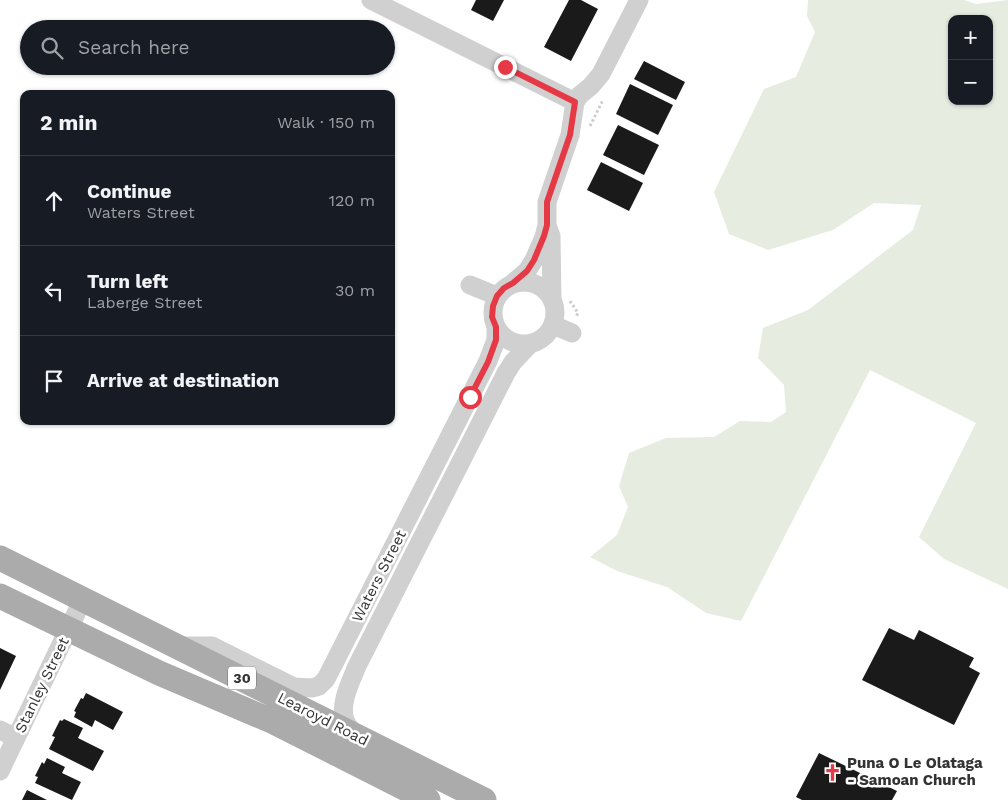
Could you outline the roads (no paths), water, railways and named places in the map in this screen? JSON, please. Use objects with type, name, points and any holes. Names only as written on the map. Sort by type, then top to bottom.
[{"type":"main road","name":"Learoyd Road","points":[[0,558],[484,800]]},
{"type":"main road","name":"Learoyd Road","points":[[0,596],[159,673],[274,722],[428,800]]},
{"type":"street","points":[[371,0],[403,7],[575,102]]},
{"type":"street","points":[[572,333],[553,325],[555,315],[550,282],[551,236],[547,225],[547,202],[570,135],[575,102],[600,74],[639,0]]},
{"type":"street","points":[[470,285],[497,296],[504,288],[527,271],[534,260],[547,225]]},
{"type":"street","points":[[513,283],[534,283],[543,288],[552,300]]},
{"type":"street","name":"Waters Street","points":[[179,646],[212,646],[294,687],[312,688],[319,686],[326,679],[488,362],[496,340],[493,312],[497,296]]},
{"type":"street","name":"Waters Street","points":[[353,734],[345,720],[344,714],[345,701],[357,666],[506,373],[513,362],[531,343],[540,340],[553,325]]},
{"type":"street","points":[[496,327],[502,336],[511,342],[531,343]]},
{"type":"street","name":"Stanley Street","points":[[0,771],[8,734],[69,630],[83,599]]},
{"type":"place","name":"Puna O Le Olataga - Samoan Church","points":[[833,772]]}]
